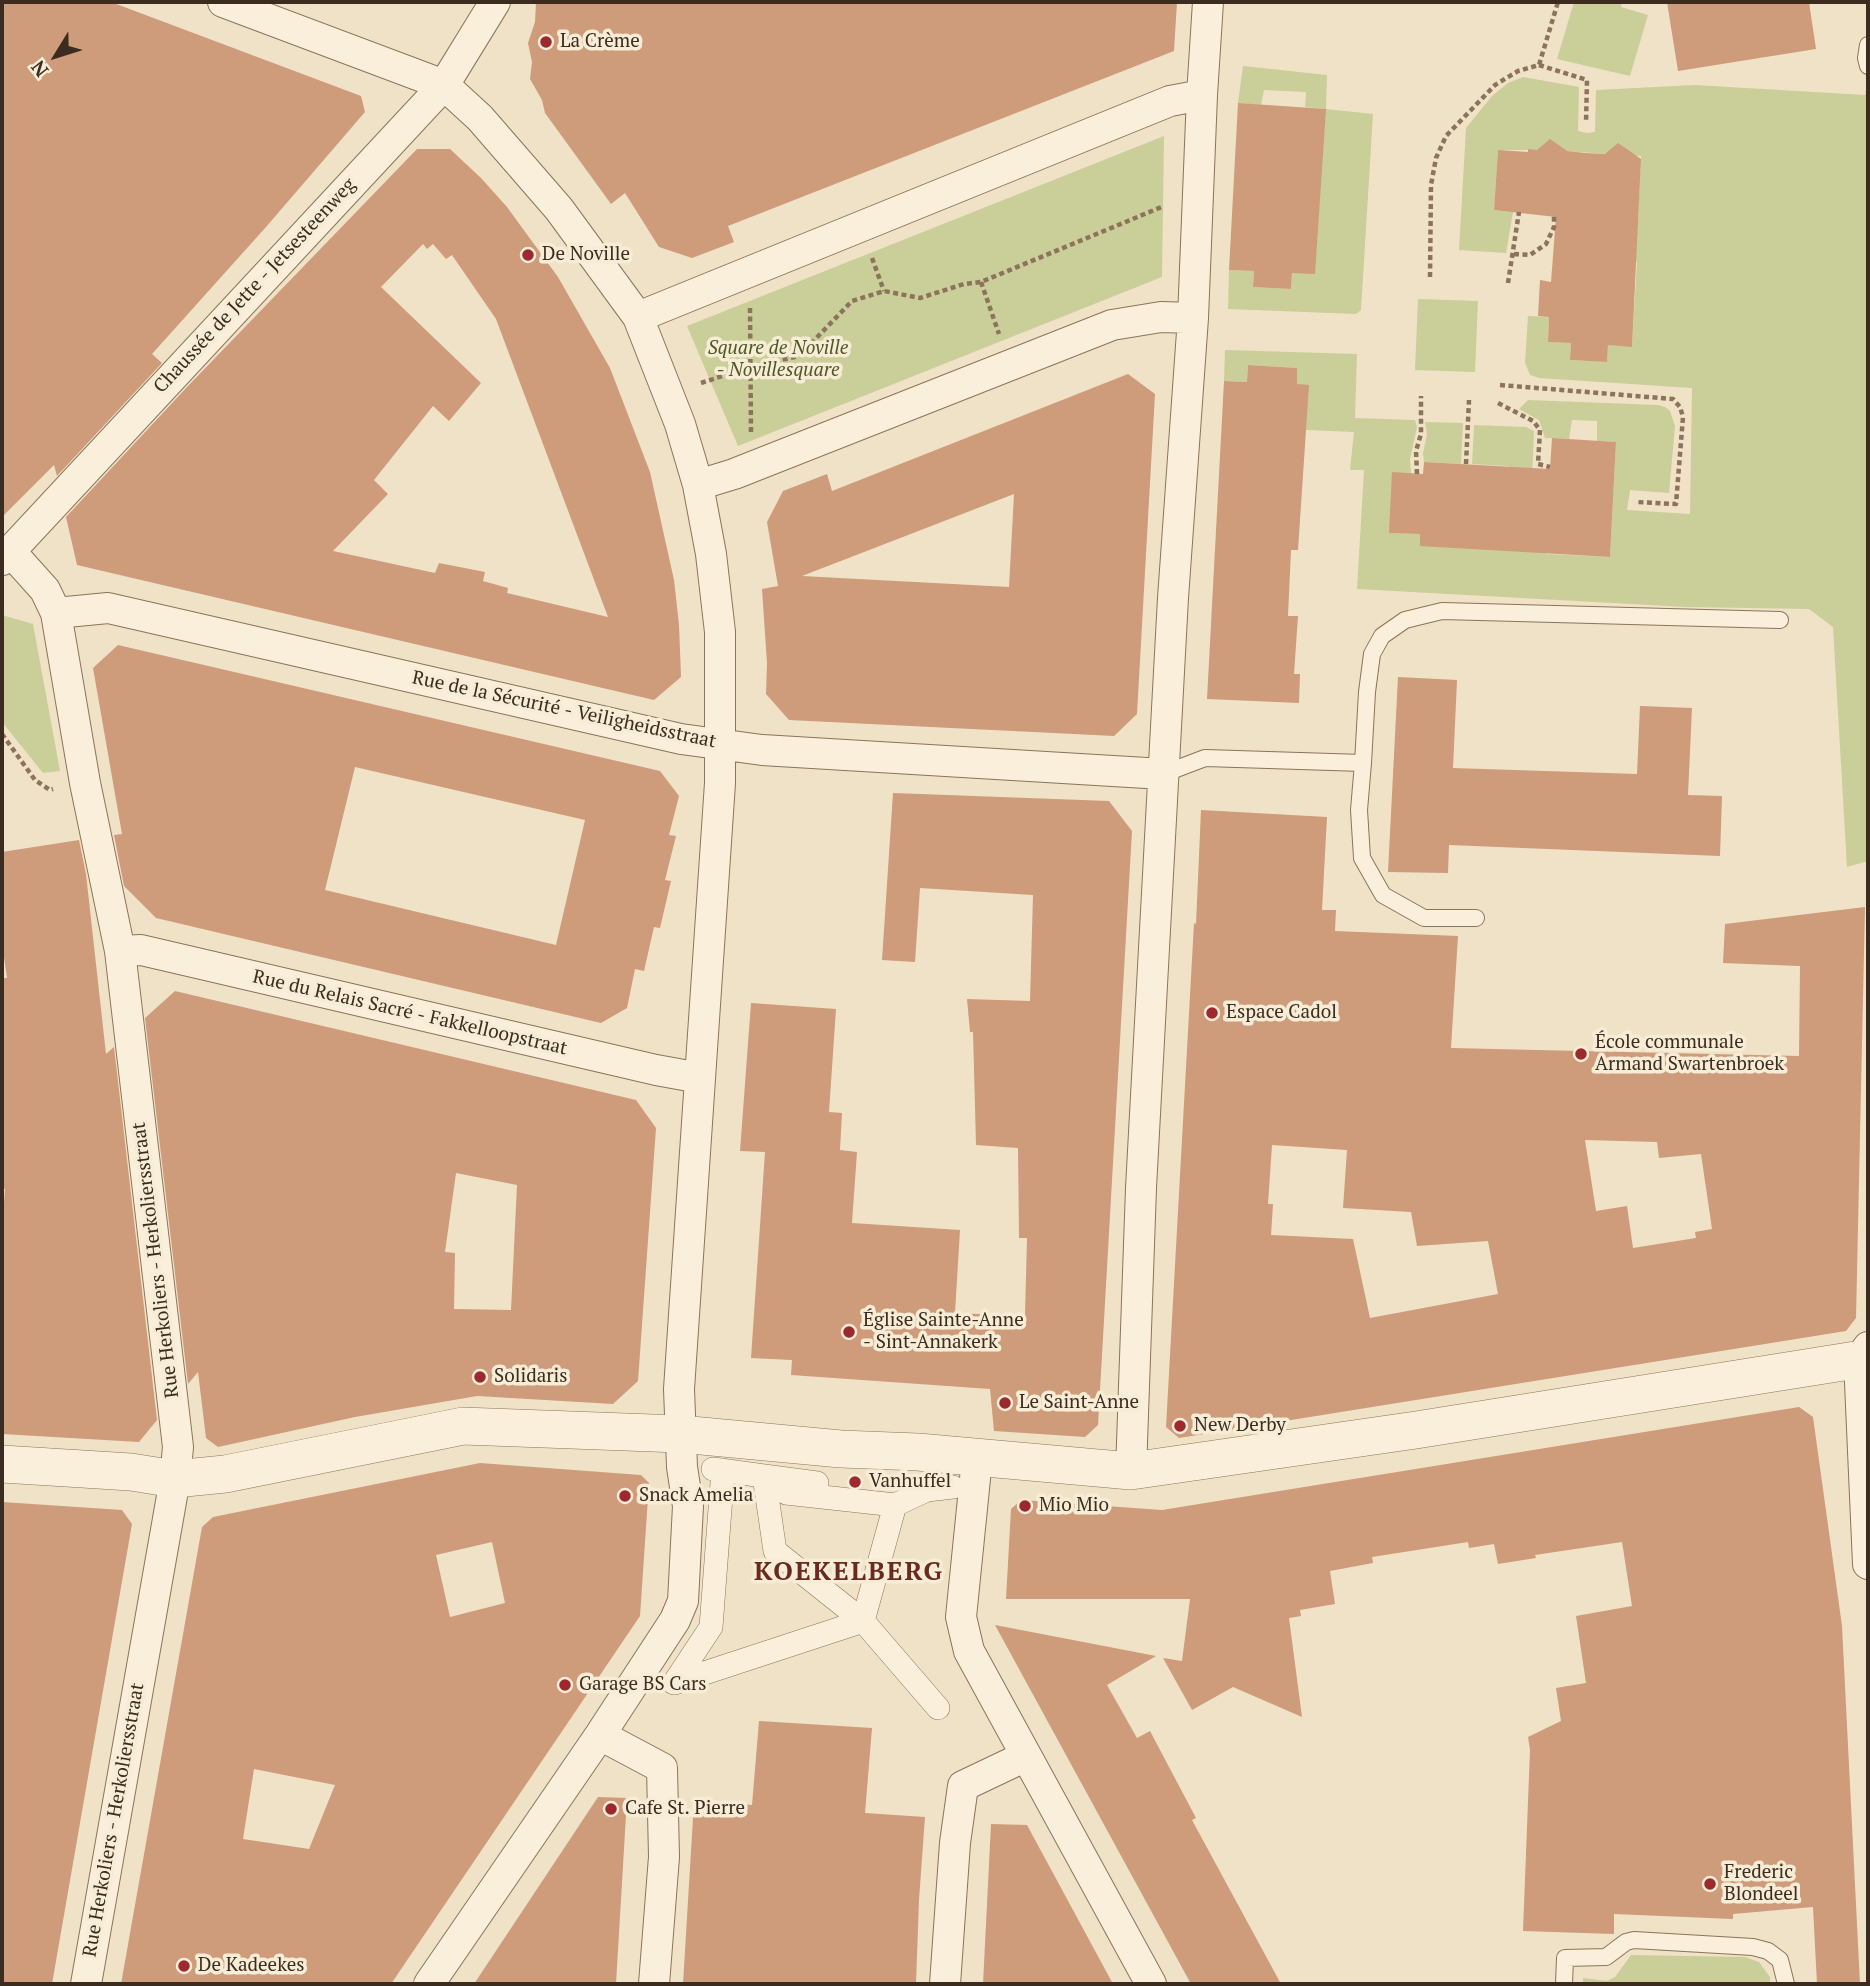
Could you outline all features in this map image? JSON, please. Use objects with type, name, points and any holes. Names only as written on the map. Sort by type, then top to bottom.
[{"type":"street","points":[[223,2],[444,85],[480,118],[559,209],[638,317],[680,424],[698,485],[711,554],[720,632],[720,783],[679,1389],[682,1467],[688,1506],[683,1601],[675,1620],[600,1735],[429,1984]]},
{"type":"street","name":"Chaussée de Jette - Jetsesteenweg","points":[[6,555],[444,85],[495,2]]},
{"type":"street","points":[[1131,1471],[1141,1188],[1163,774],[1193,318],[1208,2]]},
{"type":"street","points":[[638,317],[1170,101],[1202,95]]},
{"type":"street","points":[[698,485],[734,474],[1112,325],[1161,317],[1193,318]]},
{"type":"street","name":"Rue Herkoliers - Herkoliersstraat","points":[[6,555],[45,590],[56,613],[85,783],[120,951],[178,1447],[175,1479],[86,1984]]},
{"type":"street","name":"Rue de la Sécurité - Veiligheidsstraat","points":[[56,613],[108,608],[681,739],[762,750],[1163,774]]},
{"type":"street","name":"Rue du Relais Sacré - Fakkelloopstraat","points":[[120,951],[141,950],[700,1078]]},
{"type":"street","points":[[2,1464],[131,1472],[175,1479],[225,1474],[463,1426],[680,1434],[1131,1471],[1416,1430],[1865,1355],[1868,1564]]},
{"type":"street","points":[[977,1459],[961,1617],[969,1651],[1151,1984]]},
{"type":"street","points":[[817,1483],[718,1470],[711,1627],[674,1683],[863,1621]]},
{"type":"street","points":[[764,1476],[786,1493],[895,1505],[928,1490],[953,1487]]},
{"type":"street","points":[[764,1476],[775,1551],[863,1621],[938,1708]]},
{"type":"street","points":[[863,1621],[895,1505]]},
{"type":"street","points":[[600,1735],[662,1768],[664,1857],[654,1984]]},
{"type":"street","points":[[945,1984],[955,1843],[963,1786],[1026,1756]]},
{"type":"lane","points":[[1868,45],[1868,66]]},
{"type":"lane","points":[[1476,918],[1424,918],[1383,895],[1362,858],[1359,810],[1367,692],[1372,654],[1382,636],[1405,621],[1441,611],[1780,620]]},
{"type":"lane","points":[[1163,774],[1205,758],[1363,763]]},
{"type":"lane","points":[[1564,1984],[1564,1958],[1606,1957],[1634,1940],[1754,1947],[1768,1951],[1780,1960],[1786,1984]]},
{"type":"path","points":[[1539,65],[1558,2]]},
{"type":"path","points":[[1430,277],[1431,186],[1436,158],[1446,136],[1495,85],[1518,71],[1539,65],[1587,80],[1586,123]]},
{"type":"path","points":[[701,383],[750,367],[799,356],[852,301],[884,291],[920,298],[964,284],[981,282],[1167,205]]},
{"type":"path","points":[[1508,283],[1519,212]]},
{"type":"path","points":[[1514,254],[1530,255],[1546,244],[1554,227],[1554,216]]},
{"type":"path","points":[[870,254],[884,291]]},
{"type":"path","points":[[981,282],[1002,341]]},
{"type":"path","points":[[750,307],[751,441]]},
{"type":"path","points":[[1500,385],[1673,399],[1680,407],[1683,417],[1676,504],[1636,502]]},
{"type":"path","points":[[1417,474],[1416,452],[1421,434],[1421,396]]},
{"type":"path","points":[[1466,464],[1469,400]]},
{"type":"path","points":[[1498,403],[1533,421],[1539,430],[1538,464],[1550,467]]},
{"type":"path","points":[[2,734],[35,780],[50,790],[85,783]]},
{"type":"green space","points":[[1574,2],[1622,2],[1621,7],[1648,15],[1630,76],[1557,59]]},
{"type":"green space","points":[[1243,66],[1327,75],[1326,109],[1373,114],[1361,310],[1356,314],[1228,309],[1229,270],[1254,271],[1253,287],[1291,289],[1325,109],[1305,107],[1306,92],[1264,90],[1261,105],[1238,103]]},
{"type":"green space","points":[[1523,77],[1579,87],[1578,131],[1587,133],[1595,132],[1596,90],[1695,85],[1865,95],[1868,81],[1868,861],[1847,867],[1833,627],[1809,609],[1686,607],[1357,589],[1364,470],[1350,470],[1354,432],[1306,430],[1297,384],[1297,368],[1248,365],[1247,382],[1224,381],[1225,350],[1357,354],[1355,418],[1415,420],[1417,427],[1410,459],[1411,474],[1390,533],[1420,534],[1420,546],[1546,543],[1546,554],[1610,557],[1616,442],[1597,441],[1597,421],[1572,420],[1569,439],[1545,438],[1539,420],[1519,409],[1528,400],[1665,407],[1670,411],[1675,426],[1669,493],[1630,490],[1627,510],[1690,514],[1692,388],[1539,378],[1530,375],[1525,363],[1528,316],[1549,317],[1548,342],[1571,343],[1570,360],[1607,362],[1608,345],[1632,346],[1637,262],[1628,261],[1638,220],[1641,156],[1562,151],[1549,142],[1539,150],[1498,150],[1494,210],[1513,212],[1506,253],[1459,250],[1466,128],[1492,96],[1508,83]]},
{"type":"green space","name":"Square de Noville - Novillesquare","points":[[1164,136],[1162,277],[738,446],[687,326]]},
{"type":"green space","points":[[1418,299],[1478,301],[1475,372],[1415,370]]},
{"type":"green space","points":[[1425,422],[1463,423],[1461,464],[1424,462],[1427,435]]},
{"type":"green space","points":[[1474,425],[1526,427],[1534,431],[1532,478],[1508,466],[1472,464]]},
{"type":"green space","points":[[2,615],[33,624],[60,771],[43,773],[2,722]]},
{"type":"green space","points":[[1631,1955],[1745,1957],[1759,1962],[1770,1977],[1770,1984],[1583,1984],[1583,1978],[1607,1981],[1615,1977]]},
{"type":"building","points":[[2,2],[111,2],[361,96],[365,112],[152,354],[162,363],[57,476],[54,465],[2,517]]},
{"type":"building","points":[[536,2],[1177,2],[1174,51],[728,226],[734,242],[692,258],[659,247],[625,193],[611,204],[545,113],[542,100],[530,79],[532,62],[528,43],[535,22]]},
{"type":"building","points":[[1667,2],[1809,2],[1816,49],[1678,71]]},
{"type":"building","points":[[1238,103],[1326,109],[1315,274],[1292,273],[1291,289],[1253,287],[1254,271],[1229,270]]},
{"type":"building","points":[[1550,139],[1567,151],[1585,153],[1605,154],[1618,143],[1641,159],[1632,347],[1608,345],[1607,362],[1570,360],[1571,343],[1548,342],[1549,317],[1538,316],[1540,280],[1551,282],[1556,217],[1494,210],[1498,150],[1528,152],[1528,149],[1537,150]]},
{"type":"building","points":[[417,149],[450,149],[507,207],[558,277],[610,368],[650,472],[674,580],[681,677],[654,700],[77,565],[66,517],[187,387]],"holes":[[[423,244],[427,249],[433,244],[446,259],[452,255],[496,319],[608,617],[507,593],[508,588],[483,581],[485,572],[439,563],[435,573],[333,551],[388,494],[374,480],[433,406],[449,421],[481,383],[381,287]]]},
{"type":"building","points":[[1248,365],[1297,368],[1297,384],[1309,385],[1298,550],[1291,550],[1288,616],[1298,616],[1294,674],[1300,674],[1299,703],[1207,699],[1224,381],[1247,382]]},
{"type":"building","points":[[1128,374],[1155,394],[1137,714],[1114,736],[789,720],[766,694],[767,663],[762,589],[778,586],[767,522],[783,491],[827,474],[832,491]],"holes":[[[1014,494],[1009,587],[802,576]]]},
{"type":"building","points":[[1552,438],[1616,442],[1610,557],[1420,546],[1420,534],[1389,533],[1392,472],[1423,474],[1424,462],[1550,469]]},
{"type":"building","points":[[118,645],[660,771],[679,796],[669,835],[676,836],[665,880],[671,881],[660,928],[654,927],[644,971],[635,969],[627,1008],[601,1023],[156,918],[124,886],[114,835],[122,834],[93,668]],"holes":[[[355,767],[585,820],[556,945],[325,890]]]},
{"type":"building","points":[[1398,677],[1457,680],[1453,768],[1637,774],[1640,706],[1692,708],[1688,795],[1722,796],[1720,856],[1449,845],[1448,873],[1388,872]]},
{"type":"building","points":[[893,793],[1109,801],[1132,831],[1098,1425],[1085,1437],[994,1431],[990,1389],[791,1375],[792,1360],[751,1358],[765,1152],[740,1151],[751,1003],[836,1009],[829,1112],[842,1113],[840,1150],[857,1152],[852,1223],[960,1230],[955,1313],[1025,1316],[1027,1238],[1019,1238],[1018,1148],[976,1145],[973,1032],[970,1032],[967,999],[1030,1001],[1033,895],[920,888],[915,962],[882,960]]},
{"type":"building","points":[[1201,810],[1327,817],[1322,910],[1336,910],[1335,931],[1458,936],[1451,1048],[1799,1056],[1800,966],[1723,963],[1725,924],[1865,907],[1856,1318],[1846,1331],[1179,1438],[1166,1427],[1194,923],[1196,924]],"holes":[[[1585,1140],[1657,1142],[1659,1158],[1701,1154],[1712,1229],[1695,1232],[1696,1238],[1633,1248],[1627,1206],[1596,1211]],[[1272,1145],[1347,1150],[1343,1208],[1411,1212],[1417,1246],[1488,1241],[1498,1294],[1370,1318],[1353,1239],[1271,1235],[1273,1204],[1268,1204]]]},
{"type":"building","points":[[79,840],[86,874],[106,1054],[114,1047],[157,1420],[139,1442],[2,1434],[2,1230],[5,1189],[2,1188],[2,978],[7,978],[2,943],[2,852]]},
{"type":"building","points":[[175,991],[636,1100],[656,1128],[638,1381],[613,1404],[477,1396],[355,1417],[218,1447],[206,1438],[198,1372],[188,1384],[145,1018]],"holes":[[[456,1173],[517,1185],[511,1310],[454,1309],[455,1253],[445,1252]]]},
{"type":"building","points":[[1799,1407],[1813,1417],[1842,1626],[1860,1984],[1817,1984],[1813,1907],[1733,1914],[1733,1919],[1614,1914],[1614,1934],[1523,1931],[1530,1750],[1528,1737],[1561,1721],[1556,1688],[1586,1683],[1576,1616],[1632,1606],[1622,1542],[1535,1555],[1536,1558],[1498,1564],[1494,1544],[1469,1548],[1468,1542],[1372,1557],[1373,1563],[1330,1571],[1335,1604],[1300,1610],[1301,1616],[1289,1618],[1302,1717],[1233,1687],[1192,1710],[1163,1658],[1182,1661],[1190,1599],[1006,1599],[1011,1509],[1021,1500],[1162,1510]]},
{"type":"building","points":[[480,1463],[641,1475],[649,1483],[640,1616],[391,1984],[121,1984],[202,1527],[213,1517]],"holes":[[[492,1542],[505,1603],[450,1617],[436,1555]],[[254,1769],[335,1785],[309,1849],[243,1839]]]},
{"type":"building","points":[[2,1502],[122,1510],[132,1524],[52,1984],[2,1984]]},
{"type":"building","points":[[995,1625],[1156,1656],[1107,1685],[1137,1738],[1150,1731],[1196,1818],[1192,1820],[1281,1984],[1191,1984]]},
{"type":"building","points":[[759,1721],[872,1728],[865,1813],[925,1817],[916,1984],[683,1984],[694,1801],[752,1805]]},
{"type":"building","points":[[598,1797],[627,1798],[616,1984],[474,1984]]},
{"type":"building","points":[[991,1824],[1027,1825],[1113,1984],[983,1984]]},
{"type":"place","name":"La Crème","points":[[546,42]]},
{"type":"place","name":"De Noville","points":[[528,255]]},
{"type":"place","name":"Espace Cadol","points":[[1212,1013]]},
{"type":"place","name":"École communale Armand Swartenbroek","points":[[1581,1054]]},
{"type":"place","name":"Église Sainte-Anne - Sint-Annakerk","points":[[849,1332]]},
{"type":"place","name":"Solidaris","points":[[480,1377]]},
{"type":"place","name":"Le Saint-Anne","points":[[1005,1403]]},
{"type":"place","name":"New Derby","points":[[1180,1426]]},
{"type":"place","name":"Vanhuffel","points":[[855,1482]]},
{"type":"place","name":"Snack Amelia","points":[[625,1496]]},
{"type":"place","name":"Mio Mio","points":[[1025,1506]]},
{"type":"place","name":"Garage BS Cars","points":[[565,1685]]},
{"type":"place","name":"Cafe St. Pierre","points":[[611,1809]]},
{"type":"place","name":"Frederic Blondeel","points":[[1710,1884]]},
{"type":"place","name":"De Kadeekes","points":[[184,1966]]},
{"type":"district","name":"KOEKELBERG","points":[[849,1573]]}]
